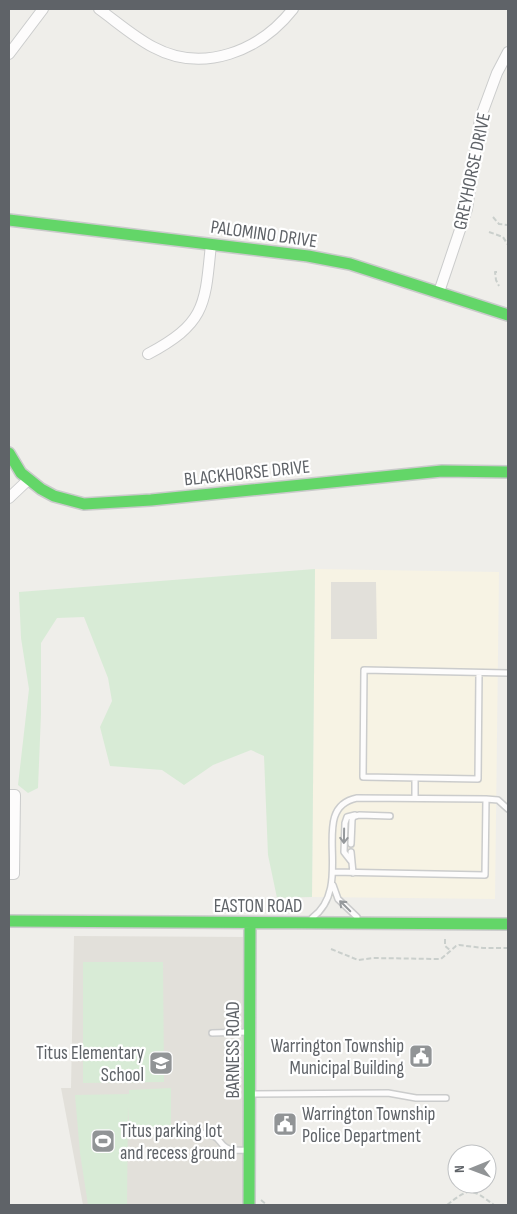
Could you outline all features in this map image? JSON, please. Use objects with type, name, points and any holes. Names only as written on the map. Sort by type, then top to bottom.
[{"type":"main road","name":"PALOMINO DRIVE","points":[[9,220],[308,256],[350,264],[508,315]]},
{"type":"main road","name":"BLACKHORSE DRIVE","points":[[9,453],[28,480],[54,496],[73,502],[95,504],[442,471],[508,472]]},
{"type":"main road","name":"EASTON ROAD","points":[[9,921],[250,924],[508,924]]},
{"type":"main road","name":"BARNESS ROAD","points":[[249,1205],[250,924]]},
{"type":"street","points":[[9,54],[43,9]]},
{"type":"street","points":[[99,9],[153,48],[178,57],[198,58],[223,56],[251,46],[276,29],[293,9]]},
{"type":"street","name":"GREYHORSE DRIVE","points":[[439,292],[467,209],[480,119],[497,73],[508,52]]},
{"type":"street","points":[[148,354],[180,335],[192,323],[205,296],[211,244]]},
{"type":"street","points":[[9,498],[28,480]]},
{"type":"street","points":[[9,794],[15,795],[14,874],[9,874]]},
{"type":"lane","points":[[480,673],[478,779],[363,777],[364,670],[508,673]]},
{"type":"lane","points":[[415,798],[416,778]]},
{"type":"lane","points":[[306,923],[318,914],[329,898],[332,882],[333,823],[337,809],[343,802],[358,798],[486,799],[498,800],[508,809]]},
{"type":"lane","points":[[332,872],[485,875],[486,799]]},
{"type":"lane","points":[[351,861],[344,852],[345,823],[347,818],[355,815],[390,816]]},
{"type":"lane","points":[[351,844],[352,820],[355,815]]},
{"type":"lane","points":[[351,852],[352,873]]},
{"type":"lane","points":[[332,882],[338,899],[346,908],[366,923]]},
{"type":"lane","points":[[212,1033],[250,1032]]},
{"type":"lane","points":[[250,1094],[388,1093],[416,1098],[446,1098]]},
{"type":"lane","points":[[130,1132],[187,1132],[213,1135],[225,1147],[232,1150],[250,1150]]},
{"type":"path","points":[[493,217],[499,224],[508,225]]},
{"type":"path","points":[[489,232],[503,237],[508,245]]},
{"type":"path","points":[[497,272],[495,272],[496,280],[499,286]]},
{"type":"path","points":[[331,949],[358,960],[373,958],[438,959],[459,945],[483,948],[508,948]]},
{"type":"path","points":[[447,1205],[464,1192],[476,1192],[494,1205]]},
{"type":"shaded area","points":[[315,569],[499,572],[495,899],[312,897]]},
{"type":"shaded area","points":[[331,582],[376,582],[377,639],[331,639]]},
{"type":"shaded area","name":"Titus Elementary School","points":[[74,936],[250,937],[249,1205],[83,1205],[61,1088],[71,1088]]},
{"type":"green space","points":[[315,569],[312,897],[277,898],[268,855],[264,756],[251,750],[213,765],[184,785],[162,770],[110,766],[100,727],[112,701],[108,678],[84,617],[57,618],[41,643],[38,788],[28,793],[18,785],[29,689],[21,638],[19,592]]},
{"type":"green space","points":[[83,962],[163,962],[164,1082],[83,1083]]},
{"type":"green space","name":"Titus parking lot and recess ground","points":[[171,1088],[171,1129],[129,1129],[128,1105],[127,1204],[88,1205],[80,1153],[75,1095],[129,1094],[129,1090]]},
{"type":"traffic: fast","points":[[9,220],[308,256],[350,264],[508,315]]},
{"type":"traffic: fast","points":[[9,453],[21,473],[41,489],[54,496],[84,504],[151,500],[442,471],[508,472]]},
{"type":"traffic: fast","points":[[9,921],[508,924]]},
{"type":"traffic: fast","points":[[249,1205],[250,924]]},
{"type":"place","name":"Warrington Township Municipal Building","points":[[421,1056]]},
{"type":"place","name":"Titus Elementary School","points":[[161,1063]]},
{"type":"place","name":"Warrington Township Police Department","points":[[285,1124]]},
{"type":"place","name":"Titus parking lot and recess ground","points":[[103,1141]]}]
